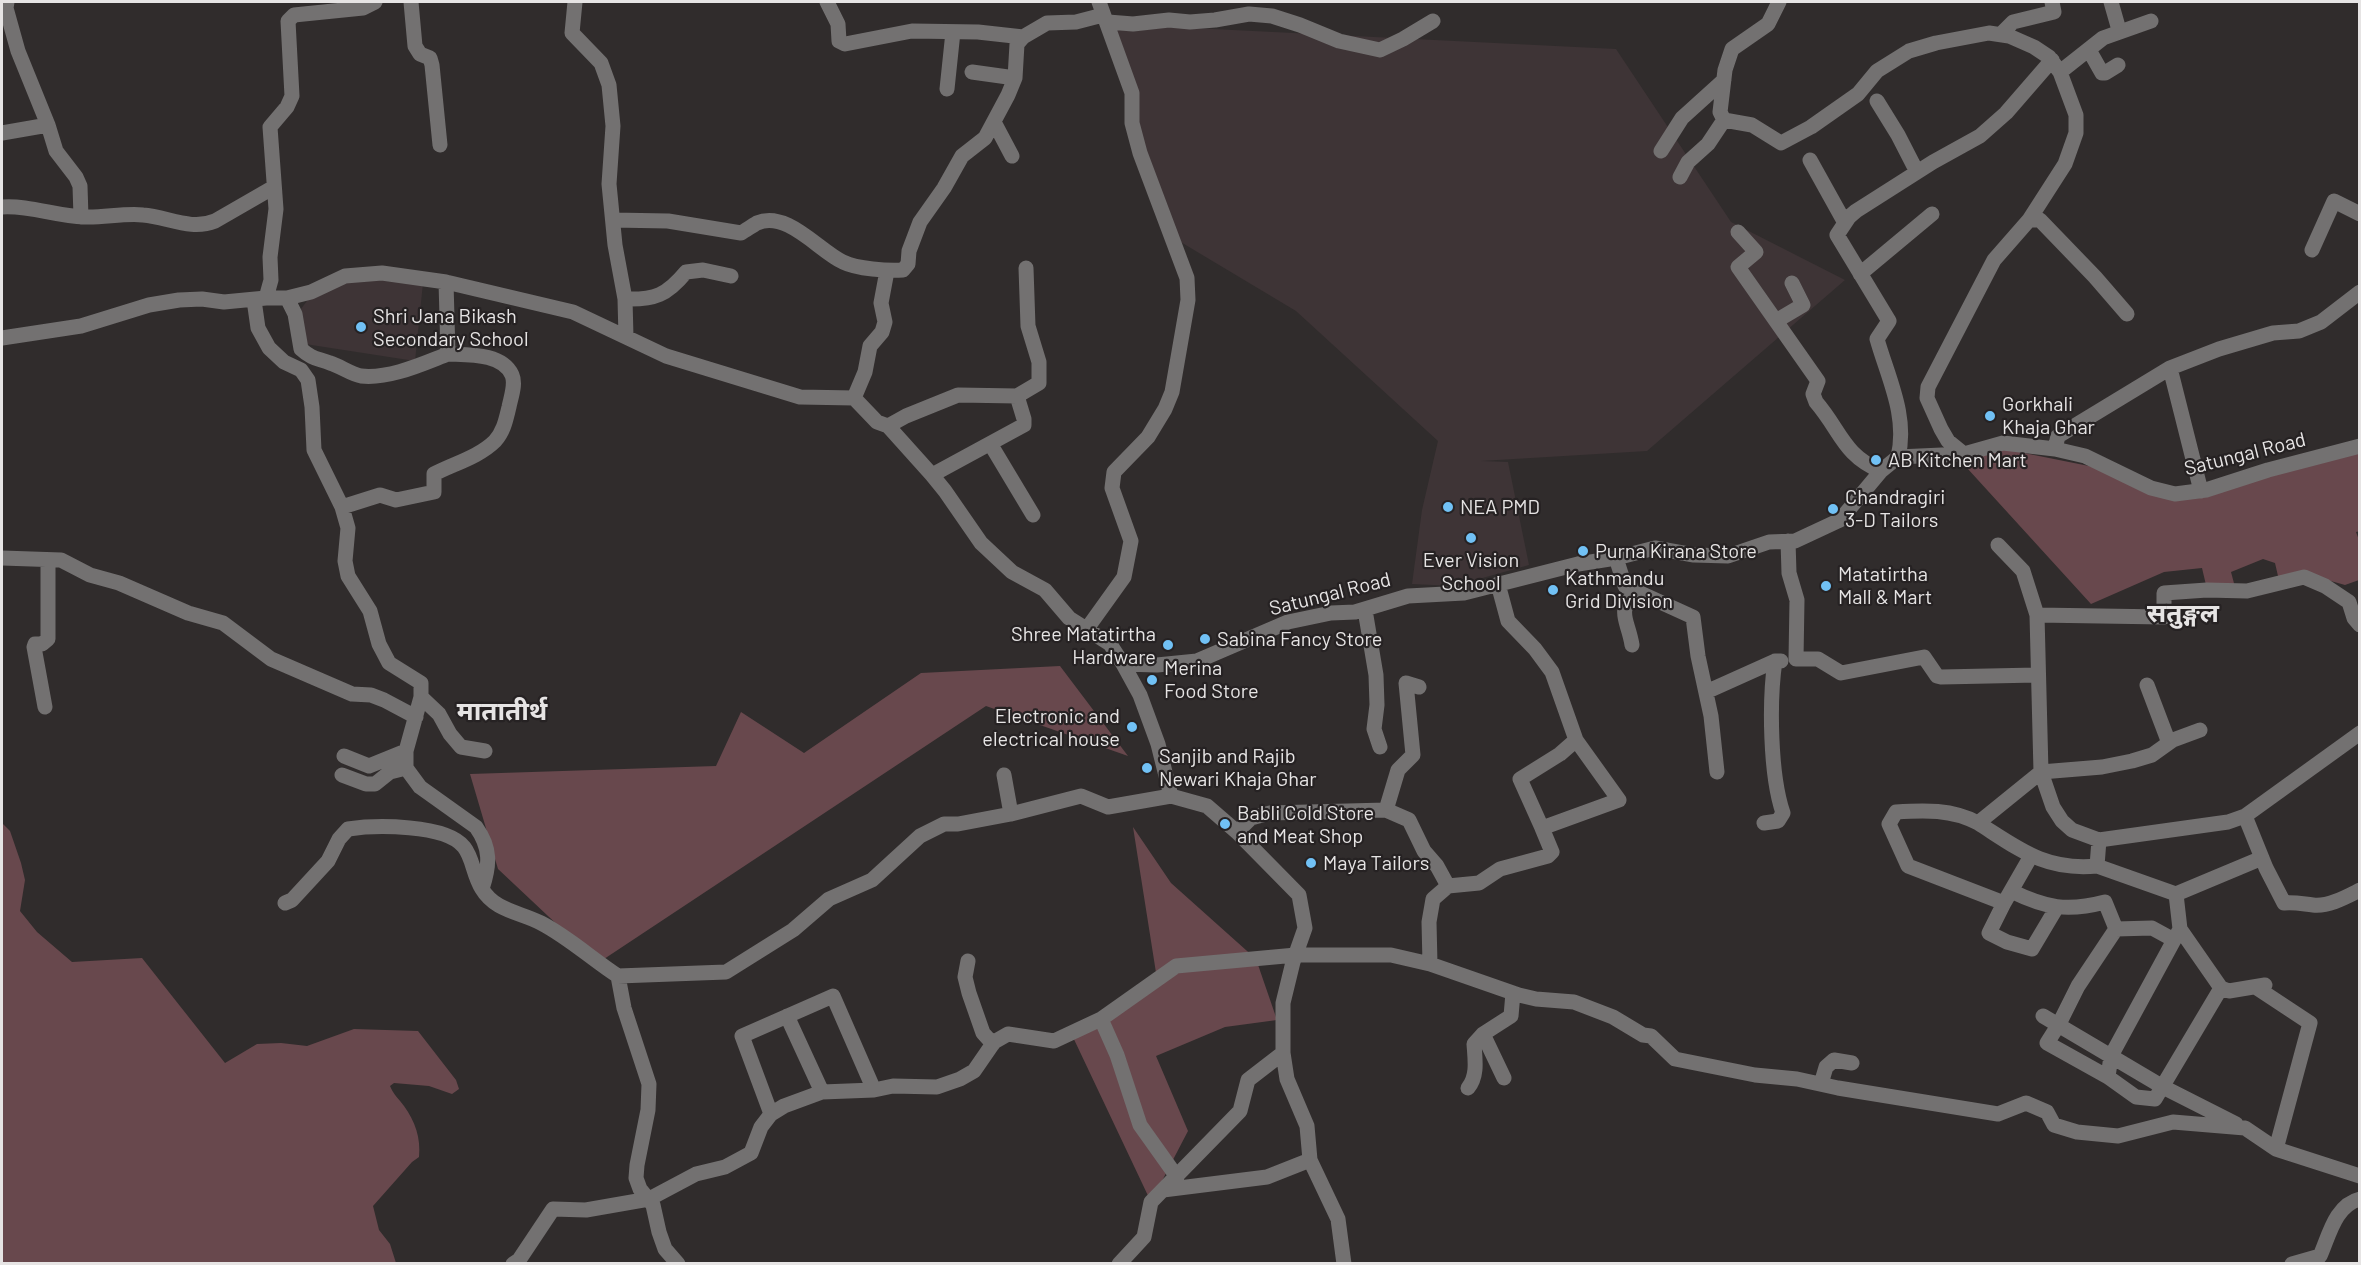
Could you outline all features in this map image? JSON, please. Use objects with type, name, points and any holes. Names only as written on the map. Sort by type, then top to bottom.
[{"type":"street","points":[[7,2],[6,8],[18,51],[56,151],[80,186],[81,217]]},
{"type":"street","points":[[375,2],[363,8],[294,15],[288,21],[292,96],[287,107],[270,127],[276,209],[270,257],[271,280],[260,299],[258,328],[269,348],[284,362],[302,370],[308,380],[314,450],[342,507],[348,528],[345,561],[348,576],[370,611],[385,656],[396,668],[421,683],[421,698],[406,752],[406,768],[420,787],[476,827],[483,836],[489,868],[482,889]]},
{"type":"street","points":[[411,2],[415,46],[420,54],[430,58],[432,65],[440,145]]},
{"type":"street","points":[[575,2],[573,33],[601,63],[609,85],[613,126],[609,184],[615,245],[625,299],[626,337]]},
{"type":"street","points":[[828,2],[838,24],[842,43],[912,31],[1023,37]]},
{"type":"street","points":[[1724,120],[1720,112],[1724,80],[1732,49],[1768,24],[1779,2]]},
{"type":"street","points":[[2001,34],[2013,22],[2054,12],[2052,2]]},
{"type":"street","points":[[2111,2],[2119,30]]},
{"type":"street","points":[[613,220],[668,221],[741,233],[759,222],[774,222],[794,228],[845,263],[886,271],[903,270],[908,264],[909,251],[920,222],[944,188],[962,156],[985,138],[994,122],[1015,78],[1017,44],[1023,37],[1047,23],[1076,22],[1103,13],[1133,24],[1169,20],[1191,22],[1215,20],[1249,14],[1272,16],[1339,42],[1380,50],[1433,21]]},
{"type":"street","points":[[1086,630],[1127,570],[1131,541],[1112,488],[1114,472],[1148,437],[1165,409],[1172,392],[1188,300],[1187,278],[1140,153],[1132,125],[1132,93],[1103,13]]},
{"type":"street","points":[[1898,457],[1902,440],[1901,416],[1877,339],[1889,321],[1837,235],[1856,211],[1917,172],[1980,136],[2056,66],[2089,50],[2103,38],[2119,30],[2151,21]]},
{"type":"street","points":[[947,89],[953,32]]},
{"type":"street","points":[[1724,120],[1752,125],[1781,143],[1811,127],[1858,94],[1877,71],[1909,51],[1989,33],[2009,36],[2034,47],[2056,66],[2076,115],[2076,133],[2066,164],[2029,220],[1994,260],[1928,387],[1927,398],[1941,429],[1948,441],[1964,454]]},
{"type":"street","points":[[2089,50],[2102,73],[2118,65]]},
{"type":"street","points":[[972,72],[1015,78]]},
{"type":"street","points":[[1661,151],[1682,118],[1724,80]]},
{"type":"street","points":[[1877,101],[1917,172]]},
{"type":"street","points":[[1680,177],[1688,162],[1708,144],[1724,120]]},
{"type":"street","points":[[994,122],[1012,156]]},
{"type":"street","points":[[2,133],[48,126]]},
{"type":"street","points":[[1810,160],[1845,223]]},
{"type":"street","points":[[2,207],[81,217],[142,215],[206,225],[274,187]]},
{"type":"street","points":[[2312,250],[2334,201],[2360,214]]},
{"type":"street","points":[[1860,274],[1932,214]]},
{"type":"street","points":[[2029,220],[2040,220],[2127,314]]},
{"type":"street","points":[[1738,232],[1756,252],[1738,267],[1818,381],[1813,394],[1816,402],[1848,450],[1864,464],[1881,471]]},
{"type":"street","points":[[888,426],[906,416],[958,395],[1017,396],[1039,383],[1039,362],[1028,326],[1026,268]]},
{"type":"street","points":[[625,299],[642,300],[664,294],[686,272],[703,270],[731,276]]},
{"type":"street","points":[[854,398],[865,372],[870,346],[882,332],[885,322],[881,303],[886,271]]},
{"type":"street","points":[[2,338],[81,326],[149,305],[179,300],[202,299],[224,302],[287,298],[311,292],[345,276],[382,273],[446,282],[573,312],[666,356],[800,397],[854,398],[877,422],[888,426],[932,475],[981,543],[1012,572],[1045,590],[1069,618],[1110,644],[1124,664],[1140,695],[1158,744],[1171,796]]},
{"type":"street","points":[[446,282],[448,354]]},
{"type":"street","points":[[1776,321],[1803,305],[1792,283]]},
{"type":"street","points":[[2055,449],[2058,436],[2170,368],[2219,349],[2273,333],[2299,331],[2321,322],[2360,292]]},
{"type":"street","points":[[287,298],[295,314],[301,349],[312,358],[359,376],[410,369],[448,354],[481,356],[494,360],[506,368],[512,376],[513,387],[503,431],[494,442],[477,454],[434,474],[434,492],[396,500],[380,495],[342,507]]},
{"type":"street","points":[[2170,368],[2200,491]]},
{"type":"street","points":[[932,475],[991,445],[1024,425],[1017,396]]},
{"type":"street","name":"Satungal Road","points":[[1124,664],[1157,665],[1197,661],[1288,622],[1331,613],[1365,610],[1407,596],[1464,593],[1578,564],[1616,558],[1655,548],[1694,555],[1728,556],[1769,542],[1795,541],[1840,520],[1881,471],[1898,457],[1964,454],[2003,443],[2055,449],[2085,456],[2151,489],[2175,494],[2200,491],[2268,470],[2360,446]]},
{"type":"street","points":[[991,445],[1033,515]]},
{"type":"street","points":[[1788,541],[1789,573],[1797,600],[1796,659]]},
{"type":"street","points":[[1998,545],[2023,571],[2037,615],[2041,772],[2053,807],[2062,821],[2073,830],[2099,840],[2228,822],[2245,816],[2360,733]]},
{"type":"street","points":[[2,558],[61,560],[90,575],[119,583],[188,613],[223,624],[271,659],[352,694],[371,695],[384,700],[416,717]]},
{"type":"street","points":[[1616,558],[1625,586],[1694,617],[1717,772]]},
{"type":"street","points":[[45,707],[34,647],[35,644],[42,644],[48,639],[48,561]]},
{"type":"street","points":[[2037,615],[2164,617],[2164,593],[2207,590],[2247,591],[2304,577],[2354,599],[2354,618],[2360,625]]},
{"type":"street","points":[[1498,584],[1508,621],[1535,649],[1552,672],[1576,740],[1619,800],[1542,828]]},
{"type":"street","points":[[1632,645],[1623,609],[1637,591]]},
{"type":"street","points":[[1365,610],[1376,675],[1377,705],[1374,729],[1380,747]]},
{"type":"street","points":[[1706,692],[1776,661],[1796,659],[1818,659],[1841,673],[1924,657],[1937,676],[1941,677],[2037,675]]},
{"type":"street","points":[[1764,823],[1778,821],[1783,813],[1778,799],[1772,727],[1771,685],[1776,661]]},
{"type":"street","points":[[1386,810],[1398,770],[1413,755],[1406,683],[1419,687]]},
{"type":"street","points":[[2147,685],[2169,743]]},
{"type":"street","points":[[421,698],[439,714],[450,734],[461,747],[485,751]]},
{"type":"street","points":[[1978,823],[2041,772],[2102,767],[2132,761],[2152,755],[2183,735],[2200,730]]},
{"type":"street","points":[[1430,963],[1430,912],[1433,899],[1448,886],[1479,883],[1500,869],[1548,856],[1552,852],[1520,778],[1576,740]]},
{"type":"street","points":[[344,756],[369,766],[406,752]]},
{"type":"street","points":[[342,775],[366,784],[375,784],[382,776],[406,768]]},
{"type":"street","points":[[1004,775],[1011,814]]},
{"type":"street","points":[[285,903],[292,900],[328,861],[339,839],[348,829],[403,828],[438,834],[463,845],[469,854],[475,878],[488,899],[507,910],[540,923],[618,976],[726,972],[793,930],[829,899],[872,880],[920,836],[944,824],[958,824],[1011,814],[1081,796],[1108,807],[1171,796],[1207,806],[1237,832],[1299,894],[1305,928],[1283,1003],[1283,1053],[1287,1078],[1307,1126],[1310,1160],[1338,1219],[1344,1263]]},
{"type":"street","points":[[1237,832],[1251,818],[1270,813],[1386,810],[1408,820],[1424,851],[1437,866],[1448,886]]},
{"type":"street","points":[[2116,929],[2105,902],[2080,909],[2057,907],[2027,898],[2008,897],[1908,866],[1889,824],[1896,812],[1930,810],[1965,816],[2031,856],[2074,868],[2097,866],[2176,894],[2262,858]]},
{"type":"street","points":[[2245,816],[2284,903],[2301,902],[2314,906],[2330,903],[2360,890]]},
{"type":"street","points":[[2097,866],[2099,840]]},
{"type":"street","points":[[2031,856],[1989,933],[2007,942],[2032,949],[2057,907]]},
{"type":"street","points":[[2108,1077],[2111,1056],[2177,934],[2176,894]]},
{"type":"street","points":[[2116,929],[2152,928],[2177,934],[2221,988],[2229,991],[2262,986],[2310,1023],[2276,1149]]},
{"type":"street","points":[[2116,929],[2078,986],[2047,1043],[2108,1077],[2136,1097],[2155,1099],[2221,988]]},
{"type":"street","points":[[513,1263],[519,1260],[553,1209],[586,1210],[649,1199],[696,1174],[725,1167],[751,1153],[761,1127],[771,1114],[784,1106],[822,1092],[874,1090],[894,1086],[937,1087],[974,1071],[993,1044],[1008,1034],[1054,1041],[1101,1019],[1176,966],[1296,956],[1391,954],[1430,963],[1513,993],[1536,999],[1574,1002],[1613,1017],[1643,1035],[1651,1036],[1675,1059],[1755,1075],[1797,1079],[1998,1114],[2026,1103],[2047,1112],[2054,1125],[2077,1132],[2118,1136],[2173,1122],[2245,1128]]},
{"type":"street","points":[[968,961],[965,977],[969,993],[983,1034],[993,1044]]},
{"type":"street","points":[[618,976],[624,1008],[650,1083],[648,1110],[636,1178],[640,1189],[654,1205],[665,1249],[678,1263]]},
{"type":"street","points":[[1468,1088],[1476,1069],[1474,1044],[1483,1034],[1511,1016],[1513,993]]},
{"type":"street","points":[[771,1114],[742,1036],[833,996],[874,1090]]},
{"type":"street","points":[[787,1016],[822,1092]]},
{"type":"street","points":[[2043,1016],[2163,1087],[2245,1128],[2276,1149],[2358,1171]]},
{"type":"street","points":[[1101,1019],[1118,1055],[1140,1125],[1177,1177]]},
{"type":"street","points":[[1483,1034],[1504,1078]]},
{"type":"street","points":[[1119,1263],[1144,1237],[1151,1202],[1240,1111],[1248,1080],[1283,1053]]},
{"type":"street","points":[[1821,1084],[1826,1066],[1834,1060],[1852,1063]]},
{"type":"street","points":[[1163,1190],[1267,1177],[1310,1160]]},
{"type":"street","points":[[2292,1263],[2320,1256],[2338,1214],[2353,1201],[2360,1199]]},
{"type":"shaded area","points":[[1112,24],[1616,49],[1731,222],[1845,280],[1647,451],[1481,461],[1508,462],[1529,565],[1454,586],[1412,584],[1422,510],[1438,441],[1296,311],[1169,235]]},
{"type":"shaded area","name":"Shri Jana Bikash Secondary School","points":[[382,276],[423,283],[415,361],[305,344],[301,309],[312,294],[348,280]]},
{"type":"shaded area","points":[[2359,448],[2360,531],[2356,532],[2359,540],[2359,580],[2345,585],[2313,576],[2278,576],[2275,563],[2263,559],[2231,572],[2235,587],[2206,585],[2202,568],[2164,572],[2091,604],[1957,457],[2004,449],[2104,469],[2174,500]]},
{"type":"shaded area","points":[[1060,666],[1128,756],[986,706],[598,963],[498,869],[470,774],[716,766],[741,712],[804,753],[921,673]]},
{"type":"shaded area","points":[[2,823],[10,831],[25,880],[20,911],[37,932],[72,962],[142,958],[225,1063],[257,1044],[281,1043],[307,1046],[354,1029],[418,1031],[456,1080],[459,1089],[452,1094],[429,1086],[394,1083],[390,1086],[414,1124],[419,1150],[419,1157],[373,1206],[379,1230],[390,1244],[396,1263],[2,1263]]},
{"type":"shaded area","points":[[1133,827],[1171,883],[1256,959],[1277,1020],[1225,1027],[1156,1056],[1188,1131],[1151,1202],[1071,1033],[1157,979]]},
{"type":"place","name":"Shri Jana Bikash Secondary School","points":[[361,327]]},
{"type":"place","name":"Gorkhali Khaja Ghar","points":[[1990,416]]},
{"type":"place","name":"AB Kitchen Mart","points":[[1876,460]]},
{"type":"place","name":"NEA PMD","points":[[1448,507]]},
{"type":"place","name":"Chandragiri 3-D Tailors","points":[[1833,509]]},
{"type":"place","name":"Ever Vision School","points":[[1471,538]]},
{"type":"place","name":"Purna Kirana Store","points":[[1583,551]]},
{"type":"place","name":"Matatirtha Mall & Mart","points":[[1826,586]]},
{"type":"place","name":"Kathmandu Grid Division","points":[[1553,590]]},
{"type":"place","name":"Sabina Fancy Store","points":[[1205,639]]},
{"type":"place","name":"Shree Matatirtha Hardware","points":[[1168,645]]},
{"type":"place","name":"Merina Food Store","points":[[1152,680]]},
{"type":"place","name":"Electronic and electrical house","points":[[1132,727]]},
{"type":"place","name":"Sanjib and Rajib Newari Khaja Ghar","points":[[1147,768]]},
{"type":"place","name":"Babli Cold Store and Meat Shop","points":[[1225,824]]},
{"type":"place","name":"Maya Tailors","points":[[1311,863]]},
{"type":"district","name":"सतुङ्गल","points":[[2183,613]]},
{"type":"district","name":"मातातीर्थ","points":[[502,711]]}]
